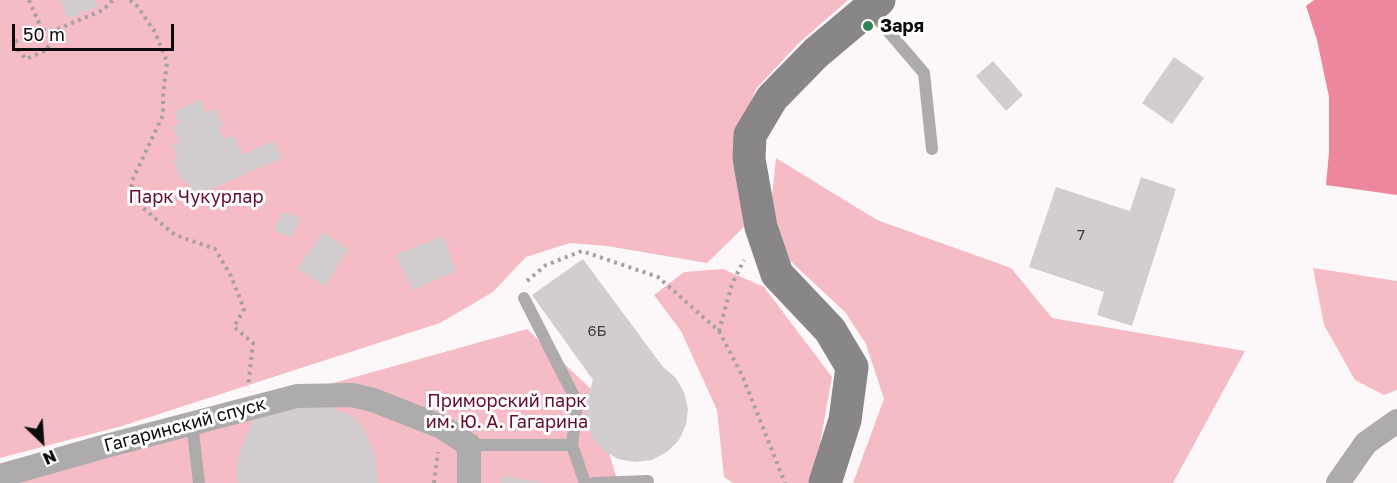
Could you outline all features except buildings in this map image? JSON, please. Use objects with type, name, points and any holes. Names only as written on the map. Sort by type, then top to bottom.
[{"type":"main road","points":[[825,483],[845,420],[852,367],[830,330],[777,274],[761,227],[749,159],[750,135],[772,98],[816,53],[874,4]]},
{"type":"street","name":"Гагаринский спуск","points":[[0,476],[297,396],[352,395],[373,400],[442,427],[469,445]]},
{"type":"street","points":[[1338,483],[1366,443],[1397,421]]},
{"type":"street","points":[[469,445],[469,483]]},
{"type":"lane","points":[[874,4],[924,74],[932,150]]},
{"type":"lane","points":[[524,298],[577,402],[572,445],[585,483]]},
{"type":"lane","points":[[192,423],[199,483]]},
{"type":"lane","points":[[469,445],[572,445]]},
{"type":"lane","points":[[594,483],[648,481]]},
{"type":"path","points":[[29,0],[42,30]]},
{"type":"path","points":[[53,31],[47,50],[26,59],[12,43],[42,30],[53,31],[103,10],[113,0]]},
{"type":"path","points":[[130,0],[137,6],[155,32],[167,62],[163,115],[132,181],[131,198],[175,235],[215,249],[231,276],[244,309],[234,327],[253,343],[245,409]]},
{"type":"path","points":[[719,331],[732,284],[761,227]]},
{"type":"path","points":[[524,298],[518,289],[546,265],[582,251],[658,277],[719,331],[742,375],[785,483]]},
{"type":"path","points":[[434,483],[442,427]]},
{"type":"green space","name":"Парк Чукурлар","points":[[0,0],[848,0],[799,43],[756,89],[741,127],[732,159],[745,226],[707,263],[607,246],[570,243],[526,257],[493,292],[440,323],[122,426],[0,458]]},
{"type":"green space","points":[[776,158],[877,220],[1011,268],[1052,318],[1245,351],[1173,483],[853,483],[884,399],[866,344],[845,312],[786,257],[771,206]]},
{"type":"green space","points":[[1313,268],[1397,281],[1397,390],[1384,395],[1355,380],[1324,325]]},
{"type":"green space","points":[[723,269],[764,287],[832,377],[820,444],[809,483],[733,483],[724,477],[717,410],[681,331],[654,295],[684,272]]},
{"type":"green space","name":"Приморский парк им. Ю. А. Гагарина","points":[[527,329],[590,388],[618,483],[0,483],[0,476]]},
{"type":"shaded area","points":[[1314,0],[1397,0],[1397,195],[1326,185],[1329,152],[1329,97],[1317,40],[1306,6]]},
{"type":"place","name":"Заря","points":[[868,26]]}]
